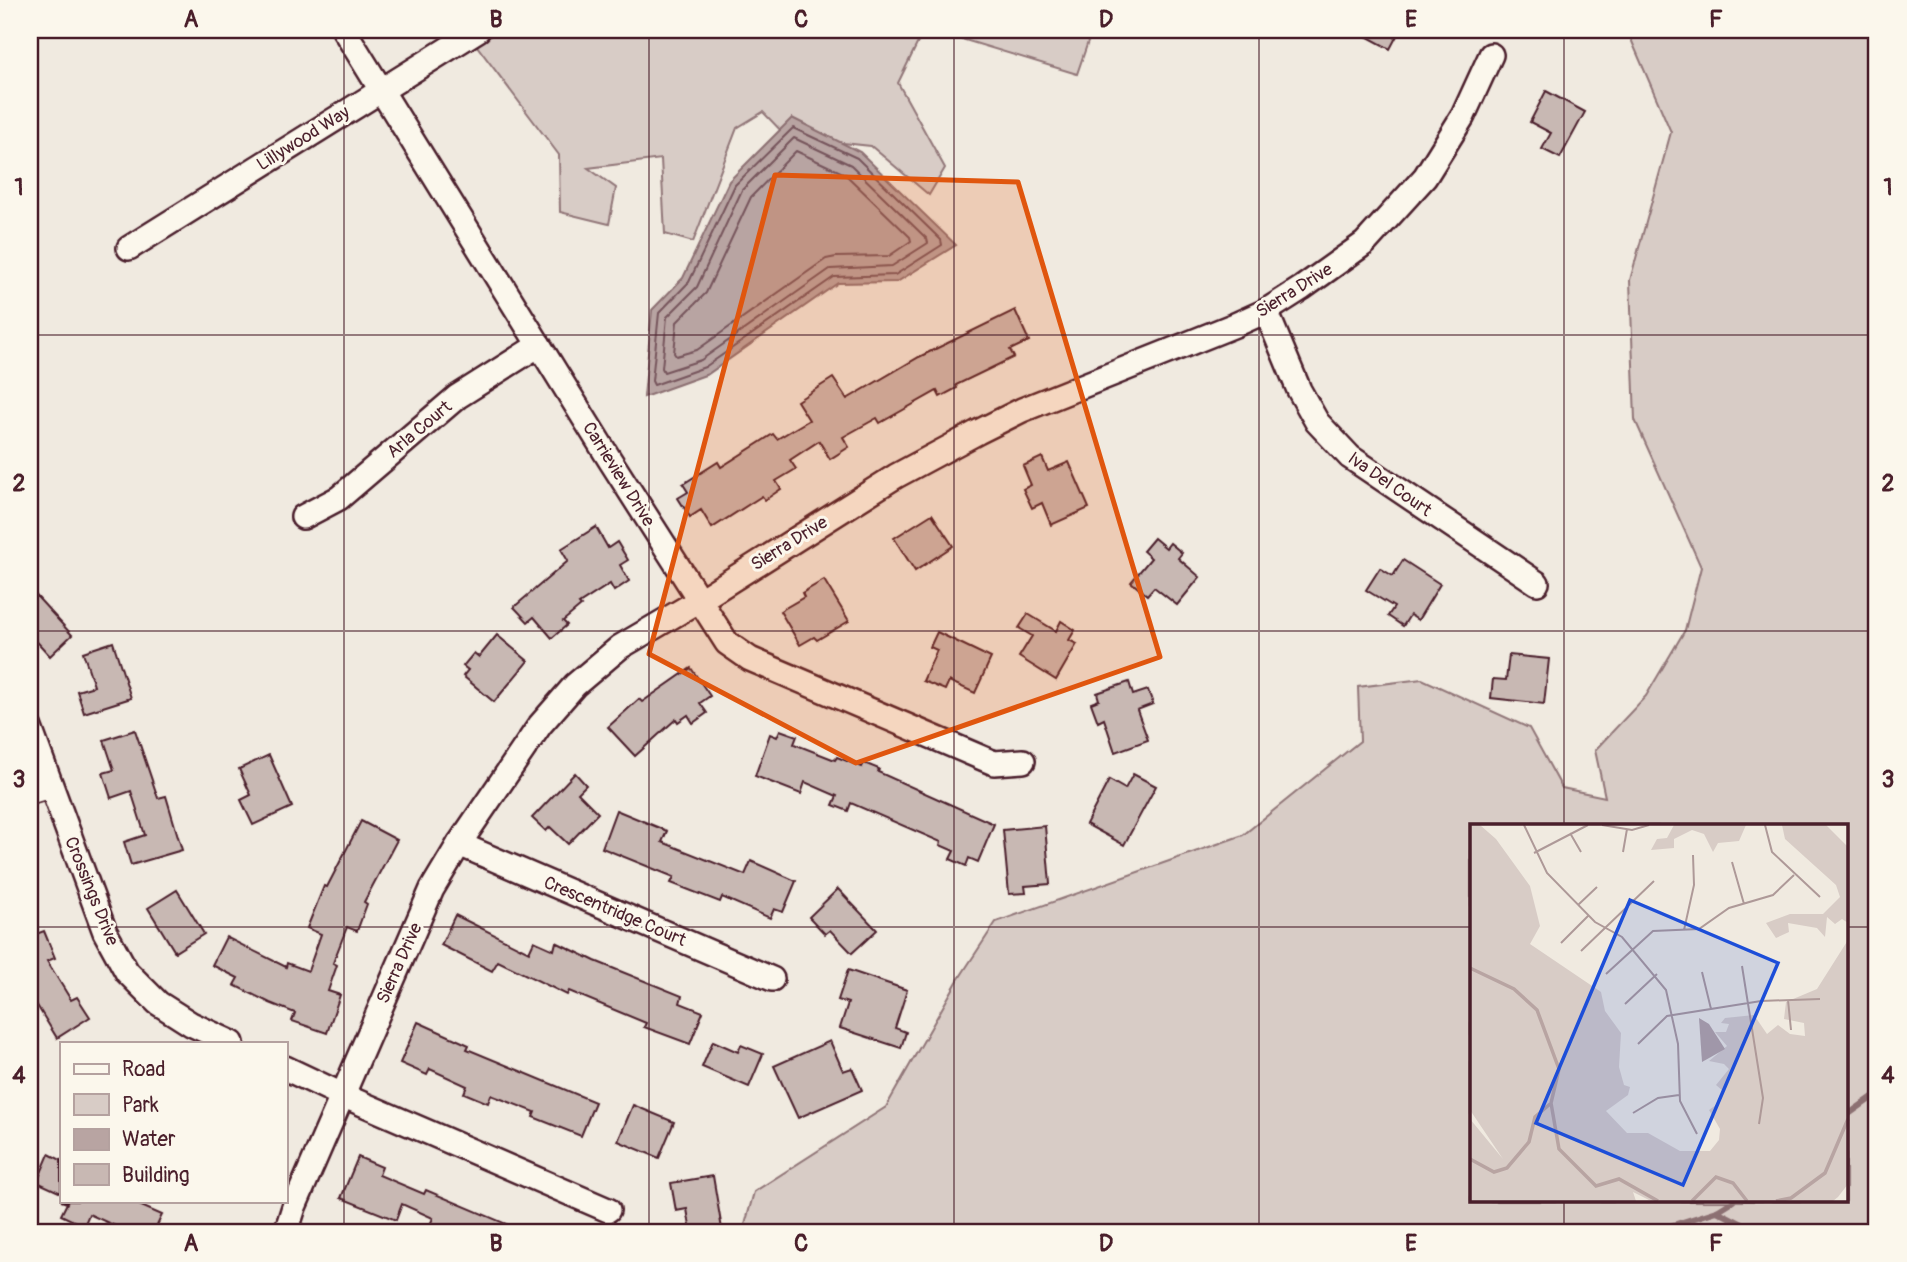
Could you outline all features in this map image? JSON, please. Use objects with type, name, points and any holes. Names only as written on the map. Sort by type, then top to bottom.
[{"type":"street","name":"Carrieview Drive","points":[[344,30],[727,643],[750,659],[994,763],[1023,761]]},
{"type":"street","name":"Lillywood Way","points":[[129,248],[478,30]]},
{"type":"street","name":"Sierra Drive","points":[[286,1232],[294,1207],[432,889],[458,844],[540,725],[575,685],[620,647],[700,600],[896,476],[1021,410],[1266,311],[1365,243],[1425,177],[1463,116],[1491,55]]},
{"type":"street","name":"Iva Del Court","points":[[1266,311],[1299,390],[1317,422],[1350,457],[1537,583]]},
{"type":"street","name":"Arla Court","points":[[303,517],[339,498],[457,397],[539,345]]},
{"type":"street","name":"Crossings Drive","points":[[30,728],[40,789],[105,932],[127,972],[158,1003],[191,1024],[230,1042]]},
{"type":"street","name":"Crescentridge Court","points":[[458,844],[772,979]]},
{"type":"street","points":[[287,1070],[608,1210]]},
{"type":"highlighted area","points":[[775,175],[1018,182],[1160,657],[856,763],[649,654]]},
{"type":"green space","points":[[465,30],[924,30],[898,83],[945,168],[929,195],[871,146],[787,137],[763,112],[737,128],[693,242],[665,234],[661,159],[588,168],[616,188],[609,224],[560,212],[559,155]]},
{"type":"green space","points":[[932,30],[1092,30],[1077,74]]},
{"type":"green space","points":[[1627,30],[1877,30],[1877,1232],[743,1232],[754,1192],[886,1107],[958,980],[996,922],[1243,835],[1360,741],[1358,687],[1422,679],[1529,728],[1562,788],[1605,797],[1595,750],[1646,696],[1685,630],[1701,567],[1635,420],[1630,280],[1671,132]]},
{"type":"water","points":[[792,118],[860,152],[956,245],[897,282],[838,283],[708,374],[644,397],[652,310],[683,278],[729,181]]},
{"type":"building","points":[[1355,30],[1400,30],[1390,49]]},
{"type":"building","points":[[1546,91],[1585,112],[1560,158],[1542,149],[1551,133],[1530,122]]},
{"type":"building","points":[[1015,310],[1029,341],[1010,350],[1014,357],[956,385],[957,388],[940,397],[937,391],[880,423],[877,418],[843,437],[849,447],[830,459],[819,441],[790,460],[796,469],[776,481],[781,489],[765,500],[762,496],[712,528],[701,510],[690,517],[678,498],[688,492],[683,484],[718,462],[721,467],[773,434],[777,439],[809,420],[797,401],[833,378],[847,399],[919,357]]},
{"type":"building","points":[[1042,457],[1048,471],[1069,462],[1089,508],[1051,525],[1042,503],[1032,508],[1023,489],[1031,485],[1023,466]]},
{"type":"building","points":[[932,514],[953,546],[915,571],[894,538]]},
{"type":"building","points":[[596,527],[608,548],[617,542],[628,560],[620,565],[629,581],[614,591],[610,584],[579,604],[581,606],[563,621],[567,625],[552,638],[534,617],[528,622],[514,607],[568,561],[561,549]]},
{"type":"building","points":[[1154,538],[1166,548],[1170,543],[1182,553],[1178,558],[1200,577],[1177,605],[1154,587],[1147,595],[1131,582],[1151,558],[1143,551]]},
{"type":"building","points":[[1403,560],[1440,584],[1418,620],[1410,615],[1403,626],[1388,616],[1394,607],[1366,590],[1380,568],[1393,576]]},
{"type":"building","points":[[824,580],[849,621],[817,640],[814,637],[800,645],[780,611],[804,597],[802,593]]},
{"type":"building","points":[[30,589],[72,635],[50,656],[30,634]]},
{"type":"building","points":[[1028,614],[1056,631],[1061,621],[1075,630],[1069,640],[1077,644],[1056,680],[1019,657],[1032,636],[1019,628]]},
{"type":"building","points":[[937,632],[991,658],[975,693],[949,681],[945,690],[923,681],[937,650],[930,647]]},
{"type":"building","points":[[497,635],[528,661],[494,702],[463,676],[468,670],[463,666],[474,653],[479,657]]},
{"type":"building","points":[[113,642],[131,698],[84,713],[77,691],[94,686],[83,652]]},
{"type":"building","points":[[1509,655],[1549,659],[1544,704],[1491,698],[1493,679],[1506,680]]},
{"type":"building","points":[[691,668],[710,696],[700,703],[707,713],[693,723],[688,715],[678,722],[676,719],[635,756],[608,727],[639,699],[642,702]]},
{"type":"building","points":[[1129,682],[1133,695],[1148,690],[1153,704],[1137,710],[1148,740],[1115,752],[1104,719],[1098,722],[1091,703],[1099,700],[1097,693]]},
{"type":"building","points":[[135,730],[158,798],[166,796],[182,850],[131,865],[124,842],[145,835],[131,791],[111,798],[103,773],[114,770],[104,740]]},
{"type":"building","points":[[780,730],[797,736],[794,744],[835,760],[837,757],[862,767],[864,763],[879,769],[878,772],[994,824],[978,862],[969,858],[966,866],[950,859],[954,851],[940,845],[941,842],[851,803],[848,811],[833,805],[837,796],[805,782],[801,794],[755,776],[770,734],[777,737]]},
{"type":"building","points":[[269,755],[292,807],[253,825],[241,800],[251,795],[239,769]]},
{"type":"building","points":[[575,773],[586,785],[578,793],[598,813],[568,844],[550,827],[546,831],[532,818]]},
{"type":"building","points":[[1133,774],[1156,786],[1124,845],[1086,824],[1109,780],[1125,789]]},
{"type":"building","points":[[616,810],[667,831],[662,842],[745,875],[751,861],[796,881],[783,912],[774,909],[770,918],[722,897],[720,902],[671,883],[674,877],[602,848]]},
{"type":"building","points":[[361,821],[397,840],[364,902],[367,904],[357,931],[347,927],[333,963],[337,965],[328,991],[340,995],[327,1033],[292,1021],[295,1013],[234,985],[238,978],[212,965],[226,937],[286,967],[287,963],[308,971],[321,934],[307,928],[324,886],[327,887]]},
{"type":"building","points":[[1045,826],[1050,884],[1025,886],[1026,893],[1009,894],[1003,830]]},
{"type":"building","points":[[838,889],[877,930],[852,953],[830,930],[825,934],[809,917]]},
{"type":"building","points":[[177,890],[204,934],[175,952],[148,908]]},
{"type":"building","points":[[455,915],[529,952],[534,941],[554,950],[556,942],[595,961],[682,996],[680,1003],[703,1012],[690,1044],[644,1027],[646,1023],[569,991],[567,995],[498,961],[492,971],[441,945]]},
{"type":"building","points":[[44,931],[55,958],[47,961],[71,1000],[77,997],[90,1017],[57,1038],[30,994],[30,933],[31,936]]},
{"type":"building","points":[[848,970],[907,990],[895,1028],[906,1032],[901,1048],[840,1028],[848,1003],[838,1000]]},
{"type":"building","points":[[418,1022],[469,1045],[467,1049],[595,1102],[581,1136],[533,1117],[535,1112],[491,1095],[488,1103],[464,1093],[467,1086],[430,1069],[427,1075],[400,1063]]},
{"type":"building","points":[[713,1041],[738,1052],[741,1045],[763,1054],[749,1087],[702,1067]]},
{"type":"building","points":[[830,1041],[843,1071],[852,1068],[862,1090],[798,1118],[774,1066]]},
{"type":"building","points":[[633,1105],[674,1122],[659,1158],[618,1141]]},
{"type":"building","points":[[49,1154],[60,1160],[60,1193],[37,1182]]},
{"type":"building","points":[[358,1157],[382,1167],[379,1175],[424,1194],[426,1190],[525,1232],[447,1232],[430,1225],[433,1218],[402,1204],[396,1220],[341,1198]]},
{"type":"building","points":[[713,1176],[722,1229],[691,1232],[687,1209],[676,1211],[671,1183]]},
{"type":"building","points":[[64,1202],[132,1202],[162,1215],[154,1232],[123,1232],[122,1229],[89,1214],[84,1226],[61,1215],[67,1203]]},
{"type":"waterway","points":[[1848,1115],[1877,1094]]},
{"type":"waterway","points":[[1651,1232],[1717,1211],[1731,1202]]},
{"type":"waterway","points":[[1717,1211],[1758,1232]]}]
